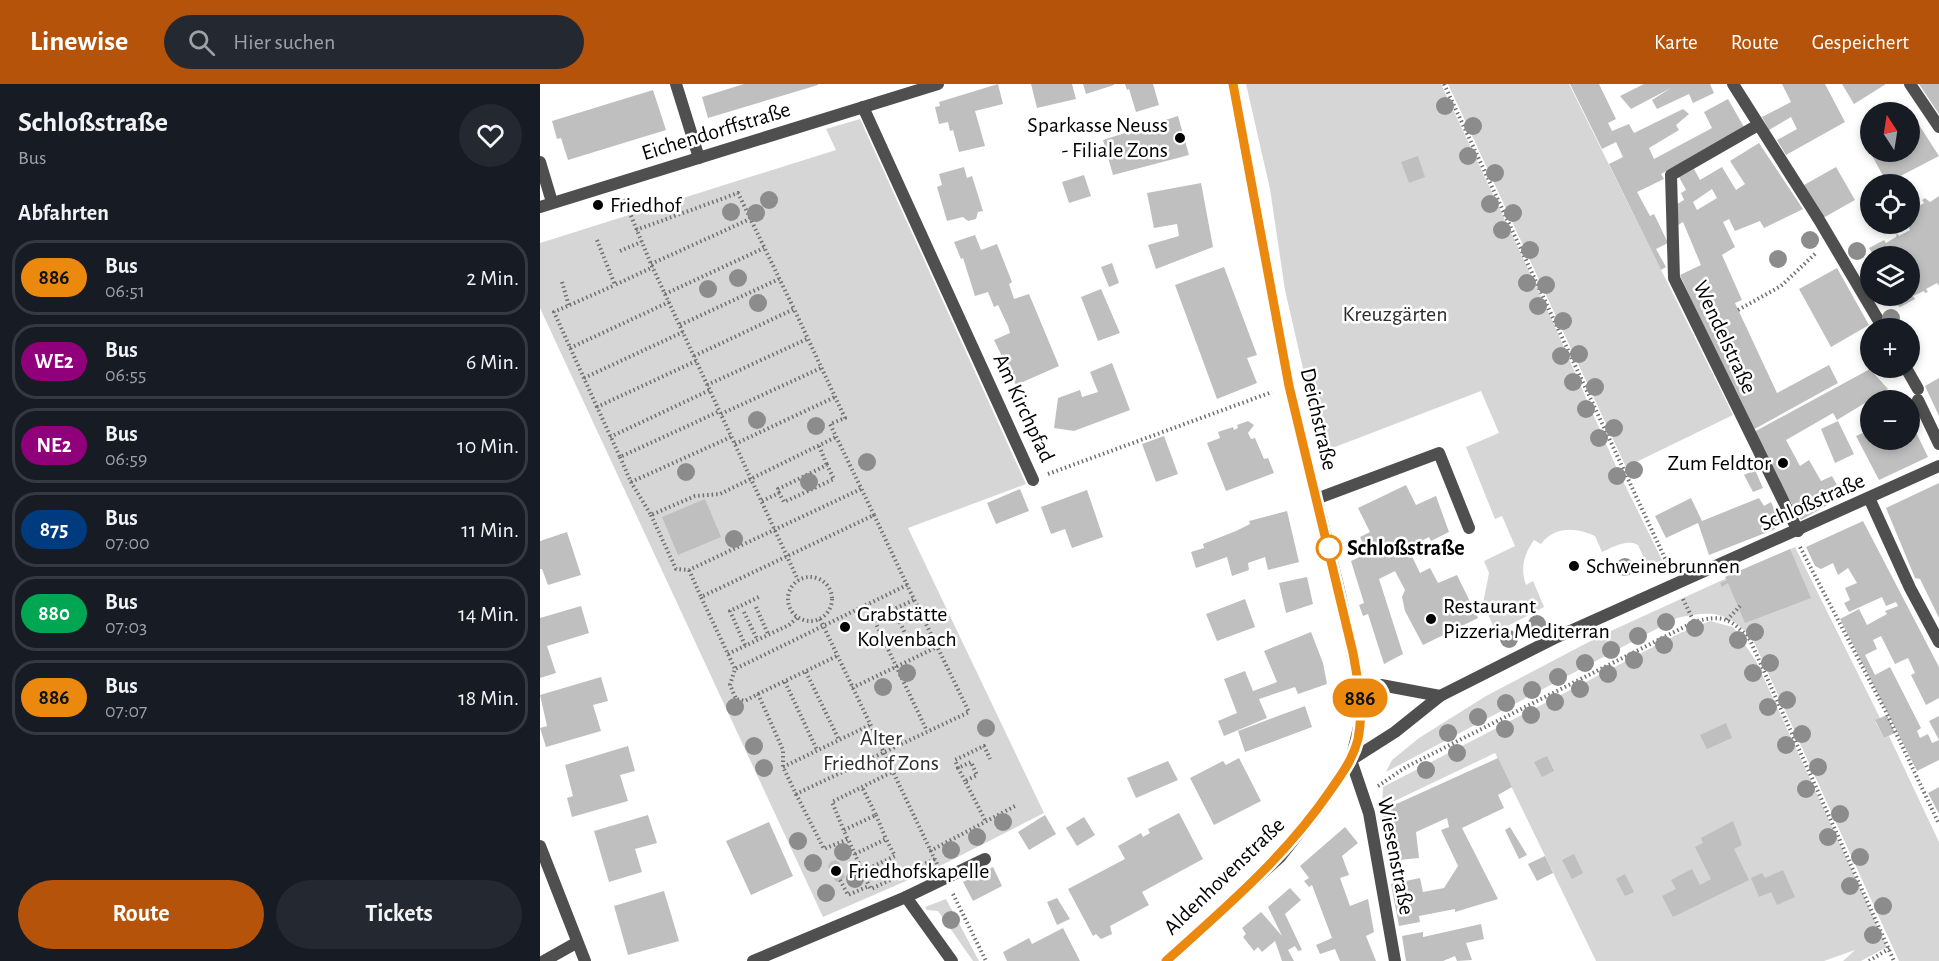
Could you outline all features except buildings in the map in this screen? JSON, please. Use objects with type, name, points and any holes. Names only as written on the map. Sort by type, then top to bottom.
[{"type":"street","points":[[676,84],[699,158]]},
{"type":"street","name":"Eichendorffstraße","points":[[540,207],[938,84]]},
{"type":"street","name":"Deichstraße","points":[[1233,84],[1289,386],[1359,686],[1360,723],[1351,760]]},
{"type":"street","points":[[1732,84],[1818,218],[1877,318]]},
{"type":"street","points":[[1910,84],[1939,127]]},
{"type":"street","name":"Am Kirchpfad","points":[[863,107],[1033,480]]},
{"type":"street","name":"Wendelstraße","points":[[1758,125],[1671,175],[1674,278],[1796,532]]},
{"type":"street","points":[[540,162],[552,202]]},
{"type":"street","points":[[1911,378],[1939,444]]},
{"type":"street","points":[[1316,499],[1439,453],[1469,528]]},
{"type":"street","name":"Schloßstraße","points":[[1351,760],[1395,732],[1440,696],[1557,637],[1870,500],[1939,466]]},
{"type":"street","points":[[1870,500],[1910,588],[1939,642]]},
{"type":"street","points":[[1359,686],[1381,685],[1440,696]]},
{"type":"street","name":"Wiesenstraße","points":[[1351,760],[1369,813],[1395,961]]},
{"type":"street","name":"Aldenhovenstraße","points":[[1166,961],[1280,857],[1321,805],[1351,760]]},
{"type":"street","points":[[540,846],[576,943],[585,961]]},
{"type":"street","points":[[753,961],[946,880],[985,859]]},
{"type":"street","points":[[906,897],[952,961]]},
{"type":"street","points":[[544,961],[576,943]]},
{"type":"path","points":[[1444,84],[1676,583]]},
{"type":"path","points":[[618,183],[652,266],[798,580]]},
{"type":"path","points":[[636,230],[738,193],[845,418],[830,424],[969,712],[796,794]]},
{"type":"path","points":[[750,219],[554,312],[631,482],[651,515],[676,569],[689,570],[861,489]]},
{"type":"path","points":[[597,240],[615,285]]},
{"type":"path","points":[[1738,310],[1781,286],[1795,271],[1832,241]]},
{"type":"path","points":[[620,251],[642,242]]},
{"type":"path","points":[[665,294],[764,248]]},
{"type":"path","points":[[680,325],[779,279]]},
{"type":"path","points":[[562,282],[569,306]]},
{"type":"path","points":[[570,348],[669,302]]},
{"type":"path","points":[[597,407],[794,309]]},
{"type":"path","points":[[584,378],[683,332]]},
{"type":"path","points":[[707,385],[807,339]]},
{"type":"path","points":[[620,457],[821,368]]},
{"type":"path","name":"Am Kirchpfad","points":[[1033,480],[1289,386]]},
{"type":"path","points":[[610,437],[710,390]]},
{"type":"path","points":[[735,444],[835,397]]},
{"type":"path","points":[[631,482],[732,437]]},
{"type":"path","points":[[651,515],[695,496],[720,494],[836,437]]},
{"type":"path","points":[[819,446],[834,479],[784,502],[778,489],[827,465]]},
{"type":"path","points":[[802,478],[809,491]]},
{"type":"path","points":[[762,501],[779,493]]},
{"type":"path","points":[[701,597],[874,515]]},
{"type":"path","points":[[1796,532],[1939,824]]},
{"type":"path","points":[[689,570],[735,669],[730,685],[736,699],[745,701],[837,656]]},
{"type":"path","points":[[812,577],[823,581],[830,590],[832,601],[828,612],[820,619],[808,621],[797,618],[790,609],[788,598],[792,587],[798,580],[812,577]]},
{"type":"path","points":[[735,669],[907,585]]},
{"type":"path","points":[[746,645],[730,611],[761,596]]},
{"type":"path","points":[[1683,598],[1694,622]]},
{"type":"path","points":[[908,640],[894,609],[914,600]]},
{"type":"path","points":[[867,605],[927,731]]},
{"type":"path","points":[[1727,620],[1740,606]]},
{"type":"path","points":[[756,608],[768,634]]},
{"type":"path","points":[[744,612],[757,639]]},
{"type":"path","points":[[1363,796],[1406,767],[1694,622],[1712,617],[1727,620],[1750,640],[1894,961]]},
{"type":"path","points":[[728,654],[797,618]]},
{"type":"path","points":[[820,619],[930,851],[986,961]]},
{"type":"path","points":[[852,688],[937,647]]},
{"type":"path","points":[[806,672],[839,740]]},
{"type":"path","points":[[785,682],[817,750]]},
{"type":"path","points":[[758,694],[783,750],[783,766],[824,849],[848,839]]},
{"type":"path","points":[[783,766],[870,725]]},
{"type":"path","points":[[986,822],[955,760],[986,745],[990,759]]},
{"type":"path","points":[[958,768],[971,762],[977,775],[965,781]]},
{"type":"path","points":[[892,772],[832,802],[869,886],[871,890],[935,859]]},
{"type":"path","points":[[862,786],[895,856],[863,871]]},
{"type":"path","points":[[930,851],[1017,805]]},
{"type":"path","points":[[844,830],[876,815]]},
{"type":"path","points":[[855,854],[886,839]]},
{"type":"path","points":[[840,880],[848,895],[869,886]]},
{"type":"path","points":[[1869,961],[1890,948]]},
{"type":"green space","name":"Kreuzgärten","points":[[1246,84],[1441,84],[1552,320],[1618,471],[1665,566],[1651,573],[1638,545],[1624,543],[1602,552],[1595,536],[1581,531],[1559,531],[1546,538],[1541,544],[1534,540],[1525,556],[1523,573],[1526,585],[1533,581],[1544,607],[1496,632],[1483,603],[1489,573],[1484,561],[1515,546],[1502,516],[1495,519],[1466,447],[1499,433],[1481,391],[1322,452],[1285,290],[1270,189]]},
{"type":"green space","points":[[1448,84],[1569,84],[1733,415],[1626,467]]},
{"type":"green space","name":"Alter Friedhof Zons","points":[[860,119],[1026,484],[908,528],[1044,813],[936,868],[823,917],[540,308],[540,243],[836,150],[826,129]]},
{"type":"green space","points":[[1795,547],[1880,718],[1875,721],[1884,738],[1889,736],[1939,842],[1939,961],[1899,961],[1753,640],[1728,618],[1700,614],[1677,618],[1386,772],[1392,760],[1419,738],[1486,696],[1602,635]]},
{"type":"green space","points":[[1710,621],[1733,627],[1756,661],[1887,947],[1861,961],[1843,961],[1855,950],[1824,961],[1596,961],[1495,753],[1382,807],[1383,787],[1680,633]]},
{"type":"green space","points":[[946,899],[979,961],[973,961],[938,911],[927,910],[925,907]]},
{"type":"bus line","name":"886","points":[[1166,961],[1280,857],[1321,805],[1351,760],[1358,740],[1360,723],[1359,686],[1353,653],[1289,386],[1233,84]]},
{"type":"place","name":"Sparkasse Neuss - Filiale Zons","points":[[1180,138]]},
{"type":"place","name":"Friedhof","points":[[598,205]]},
{"type":"place","name":"Zum Feldtor","points":[[1783,463]]},
{"type":"place","name":"Schloßstraße","points":[[1329,548]]},
{"type":"place","name":"Schweinebrunnen","points":[[1574,566]]},
{"type":"place","name":"Restaurant Pizzeria Mediterran","points":[[1431,619]]},
{"type":"place","name":"Grabstätte Kolvenbach","points":[[845,627]]},
{"type":"place","name":"Friedhofskapelle","points":[[836,871]]}]
